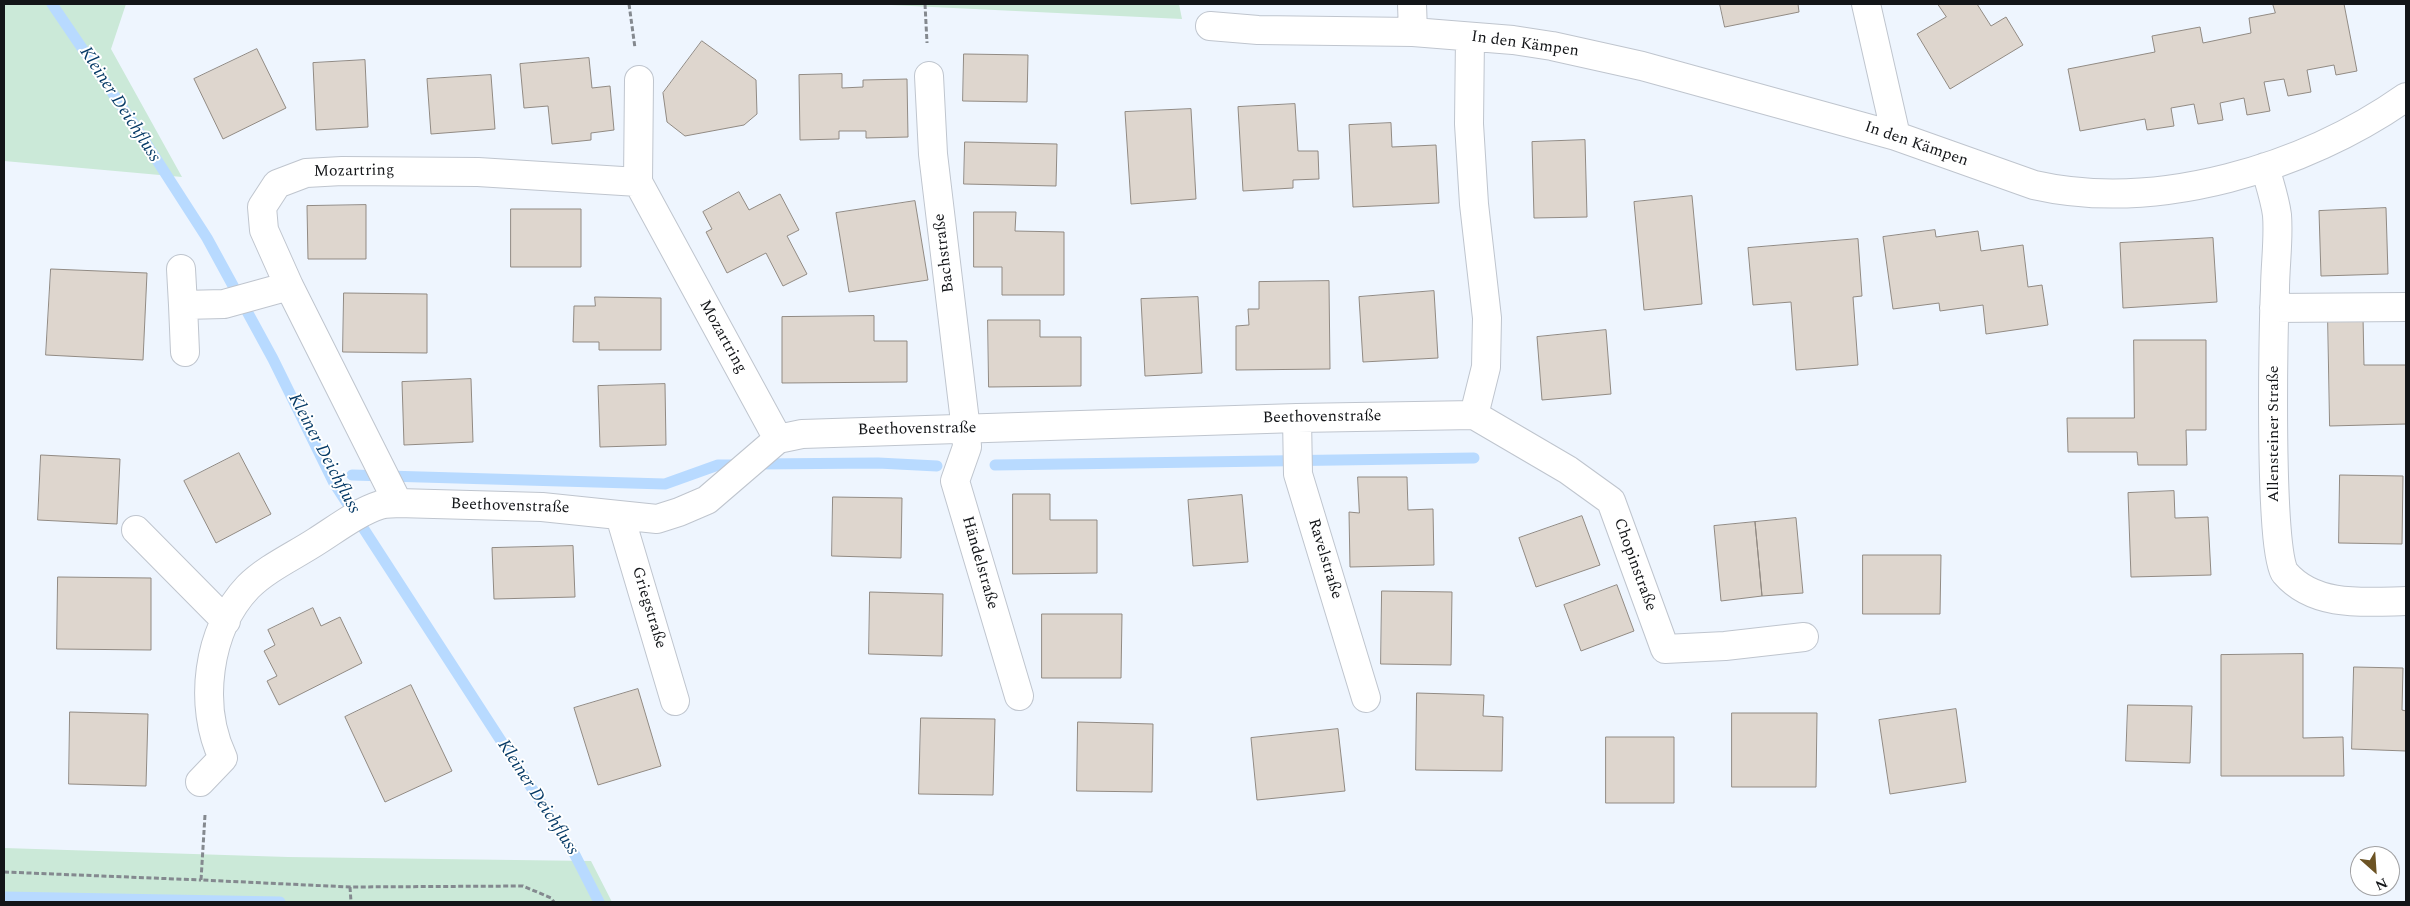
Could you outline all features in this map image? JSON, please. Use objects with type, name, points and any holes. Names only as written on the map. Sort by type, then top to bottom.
[{"type":"street","points":[[1412,4],[1413,32]]},
{"type":"street","points":[[1866,4],[1896,136]]},
{"type":"street","name":"In den Kämpen","points":[[1210,26],[1258,30],[1413,32],[1542,45],[1642,66],[1896,136],[1990,171],[2034,185],[2066,191],[2092,193],[2148,191],[2213,182],[2265,167],[2292,158],[2343,136],[2406,97]]},
{"type":"street","points":[[1470,37],[1469,124],[1474,204],[1487,318],[1486,367],[1474,415]]},
{"type":"street","name":"Bachstraße","points":[[930,76],[932,154],[966,430]]},
{"type":"street","name":"Mozartring","points":[[639,80],[638,182],[771,445]]},
{"type":"street","name":"Allensteiner Straße","points":[[2265,167],[2277,214],[2274,308],[2275,504],[2279,557],[2285,572],[2319,597],[2346,601],[2406,601]]},
{"type":"street","name":"Mozartring","points":[[386,489],[264,230],[262,207],[277,184],[306,172],[478,172],[638,182]]},
{"type":"street","points":[[181,269],[185,352]]},
{"type":"street","points":[[183,306],[224,304],[289,286]]},
{"type":"street","points":[[2274,308],[2406,307]]},
{"type":"street","name":"Beethovenstraße","points":[[200,782],[223,758],[212,729],[207,690],[215,650],[226,621],[248,588],[266,572],[347,522],[386,489],[542,508],[657,519],[707,500],[771,445],[825,431],[966,430],[1296,418],[1474,415]]},
{"type":"street","name":"Chopinstraße","points":[[1474,415],[1568,470],[1611,501],[1665,649],[1725,646],[1804,637]]},
{"type":"street","name":"Ravelstraße","points":[[1296,418],[1298,474],[1366,698]]},
{"type":"street","name":"Händelstraße","points":[[966,430],[967,448],[955,481],[1018,696]]},
{"type":"street","name":"Griegstraße","points":[[620,516],[676,700]]},
{"type":"street","points":[[136,530],[226,621]]},
{"type":"path","points":[[629,4],[639,80]]},
{"type":"path","points":[[925,4],[930,76]]},
{"type":"path","points":[[200,782],[206,821],[202,880]]},
{"type":"path","points":[[4,872],[350,887],[524,886],[551,898],[554,902]]},
{"type":"path","points":[[350,887],[350,902]]},
{"type":"green space","points":[[4,4],[126,4],[111,49],[182,177],[4,161]]},
{"type":"green space","points":[[870,4],[1179,4],[1182,19]]},
{"type":"green space","points":[[4,848],[288,857],[591,861],[612,902],[4,902]]},
{"type":"building","points":[[1720,4],[1798,4],[1799,12],[1725,27]]},
{"type":"building","points":[[1938,4],[1977,4],[1991,26],[2006,17],[2023,45],[1950,89],[1917,34],[1946,17]]},
{"type":"building","points":[[2273,4],[2344,4],[2357,71],[2336,75],[2334,65],[2307,70],[2311,92],[2288,96],[2284,79],[2264,82],[2270,111],[2247,115],[2244,98],[2220,103],[2223,120],[2198,124],[2194,104],[2171,108],[2174,126],[2147,130],[2145,119],[2080,131],[2068,69],[2155,52],[2152,36],[2200,27],[2203,43],[2251,33],[2249,18],[2275,13]]},
{"type":"building","points":[[702,41],[756,80],[757,114],[744,125],[685,136],[667,122],[663,93]]},
{"type":"building","points":[[257,49],[286,108],[223,139],[194,79]]},
{"type":"building","points":[[964,54],[1028,55],[1027,102],[963,101]]},
{"type":"building","points":[[589,58],[592,88],[610,86],[614,130],[591,133],[591,140],[552,144],[548,106],[524,108],[520,64]]},
{"type":"building","points":[[365,60],[368,127],[316,130],[313,63]]},
{"type":"building","points":[[842,74],[842,88],[863,87],[863,80],[907,79],[908,137],[866,138],[866,131],[839,131],[839,139],[800,140],[799,75]]},
{"type":"building","points":[[491,75],[495,129],[431,134],[427,79]]},
{"type":"building","points":[[1295,104],[1298,151],[1318,151],[1319,179],[1293,180],[1293,188],[1243,191],[1238,107]]},
{"type":"building","points":[[1191,109],[1196,199],[1131,204],[1125,112]]},
{"type":"building","points":[[1391,123],[1392,147],[1436,145],[1439,203],[1353,207],[1349,125]]},
{"type":"building","points":[[1585,140],[1587,217],[1534,218],[1532,142]]},
{"type":"building","points":[[965,142],[1057,144],[1056,186],[964,184]]},
{"type":"building","points":[[739,192],[749,210],[780,194],[799,230],[787,236],[807,274],[783,286],[766,253],[727,273],[706,232],[712,229],[703,212]]},
{"type":"building","points":[[1692,196],[1702,304],[1644,310],[1634,202]]},
{"type":"building","points":[[915,201],[928,280],[849,292],[836,213]]},
{"type":"building","points":[[366,205],[366,259],[308,259],[307,206]]},
{"type":"building","points":[[2386,208],[2388,274],[2321,276],[2319,211]]},
{"type":"building","points":[[511,209],[581,209],[581,267],[511,267]]},
{"type":"building","points":[[974,212],[1016,212],[1015,231],[1064,232],[1064,295],[1002,295],[1002,267],[974,267]]},
{"type":"building","points":[[1935,230],[1936,237],[1978,231],[1981,251],[2023,245],[2028,287],[2042,285],[2048,325],[1986,334],[1983,305],[1940,311],[1939,303],[1893,309],[1883,237]]},
{"type":"building","points":[[2213,238],[2217,302],[2123,308],[2120,243]]},
{"type":"building","points":[[1858,239],[1862,296],[1853,297],[1858,365],[1796,370],[1791,302],[1753,305],[1748,248]]},
{"type":"building","points":[[51,269],[147,273],[143,360],[46,355]]},
{"type":"building","points":[[1329,281],[1330,369],[1236,370],[1236,326],[1249,325],[1248,309],[1259,309],[1259,282]]},
{"type":"building","points":[[1434,291],[1438,358],[1363,362],[1359,297]]},
{"type":"building","points":[[344,293],[427,294],[427,353],[343,352]]},
{"type":"building","points":[[595,297],[661,298],[661,350],[599,350],[599,342],[573,342],[574,306],[595,306]]},
{"type":"building","points":[[1198,297],[1202,373],[1145,376],[1141,299]]},
{"type":"building","points":[[874,316],[874,341],[907,341],[907,382],[782,383],[782,317]]},
{"type":"building","points":[[2328,317],[2363,317],[2364,365],[2406,365],[2406,424],[2330,426]]},
{"type":"building","points":[[988,320],[1040,320],[1040,337],[1081,337],[1081,386],[989,387]]},
{"type":"building","points":[[1606,330],[1611,394],[1542,400],[1537,337]]},
{"type":"building","points":[[2134,340],[2206,340],[2206,430],[2186,430],[2187,465],[2138,465],[2137,452],[2068,452],[2067,418],[2134,418]]},
{"type":"building","points":[[471,379],[473,442],[404,445],[402,382]]},
{"type":"building","points":[[665,384],[666,445],[600,447],[598,386]]},
{"type":"building","points":[[239,453],[271,514],[216,543],[184,481]]},
{"type":"building","points":[[41,455],[120,459],[117,524],[38,520]]},
{"type":"building","points":[[2340,475],[2403,476],[2402,544],[2339,543]]},
{"type":"building","points":[[1358,477],[1407,477],[1408,510],[1433,509],[1434,565],[1350,567],[1349,512],[1359,513]]},
{"type":"building","points":[[2174,491],[2175,518],[2208,517],[2211,575],[2131,577],[2128,493]]},
{"type":"building","points":[[1013,494],[1050,494],[1050,520],[1097,520],[1097,573],[1013,574]]},
{"type":"building","points":[[1242,495],[1248,562],[1193,566],[1188,500]]},
{"type":"building","points":[[833,497],[902,498],[901,558],[832,556]]},
{"type":"building","points":[[1582,516],[1600,565],[1536,587],[1519,538]]},
{"type":"building","points":[[1796,518],[1803,593],[1762,596],[1755,522]]},
{"type":"building","points":[[1755,522],[1762,596],[1721,601],[1714,526]]},
{"type":"building","points":[[573,546],[575,597],[494,599],[492,548]]},
{"type":"building","points":[[1863,555],[1941,555],[1940,614],[1863,614]]},
{"type":"building","points":[[58,577],[151,578],[151,650],[57,649]]},
{"type":"building","points":[[1617,585],[1634,631],[1581,651],[1564,605]]},
{"type":"building","points":[[1382,591],[1452,592],[1451,665],[1381,664]]},
{"type":"building","points":[[870,592],[943,594],[942,656],[869,654]]},
{"type":"building","points":[[313,608],[321,626],[340,617],[362,663],[279,705],[267,681],[277,676],[264,651],[275,645],[268,630]]},
{"type":"building","points":[[1042,614],[1122,614],[1121,678],[1042,678]]},
{"type":"building","points":[[2303,654],[2303,738],[2343,737],[2344,776],[2221,776],[2221,655]]},
{"type":"building","points":[[2354,667],[2403,668],[2402,710],[2406,711],[2406,751],[2352,749]]},
{"type":"building","points":[[411,685],[452,771],[385,802],[345,717]]},
{"type":"building","points":[[638,689],[661,766],[598,785],[574,708]]},
{"type":"building","points":[[1417,693],[1484,695],[1483,716],[1503,717],[1502,771],[1416,770]]},
{"type":"building","points":[[2128,705],[2192,706],[2190,763],[2126,761]]},
{"type":"building","points":[[1956,709],[1966,782],[1890,794],[1879,720]]},
{"type":"building","points":[[70,712],[148,714],[146,786],[69,784]]},
{"type":"building","points":[[1732,713],[1817,713],[1816,787],[1732,787]]},
{"type":"building","points":[[921,718],[995,719],[993,795],[919,794]]},
{"type":"building","points":[[1078,722],[1153,724],[1152,792],[1077,791]]},
{"type":"building","points":[[1338,729],[1345,791],[1257,800],[1251,738]]},
{"type":"building","points":[[1606,737],[1674,737],[1674,803],[1606,803]]},
{"type":"waterway","name":"Kleiner Deichfluss","points":[[52,4],[133,123],[207,238],[273,359],[334,483],[575,855],[599,902]]},
{"type":"waterway","points":[[995,465],[1474,458]]},
{"type":"waterway","points":[[757,464],[878,463],[937,466]]},
{"type":"waterway","points":[[352,475],[665,484],[718,465],[741,465]]},
{"type":"waterway","points":[[4,897],[280,902]]}]
